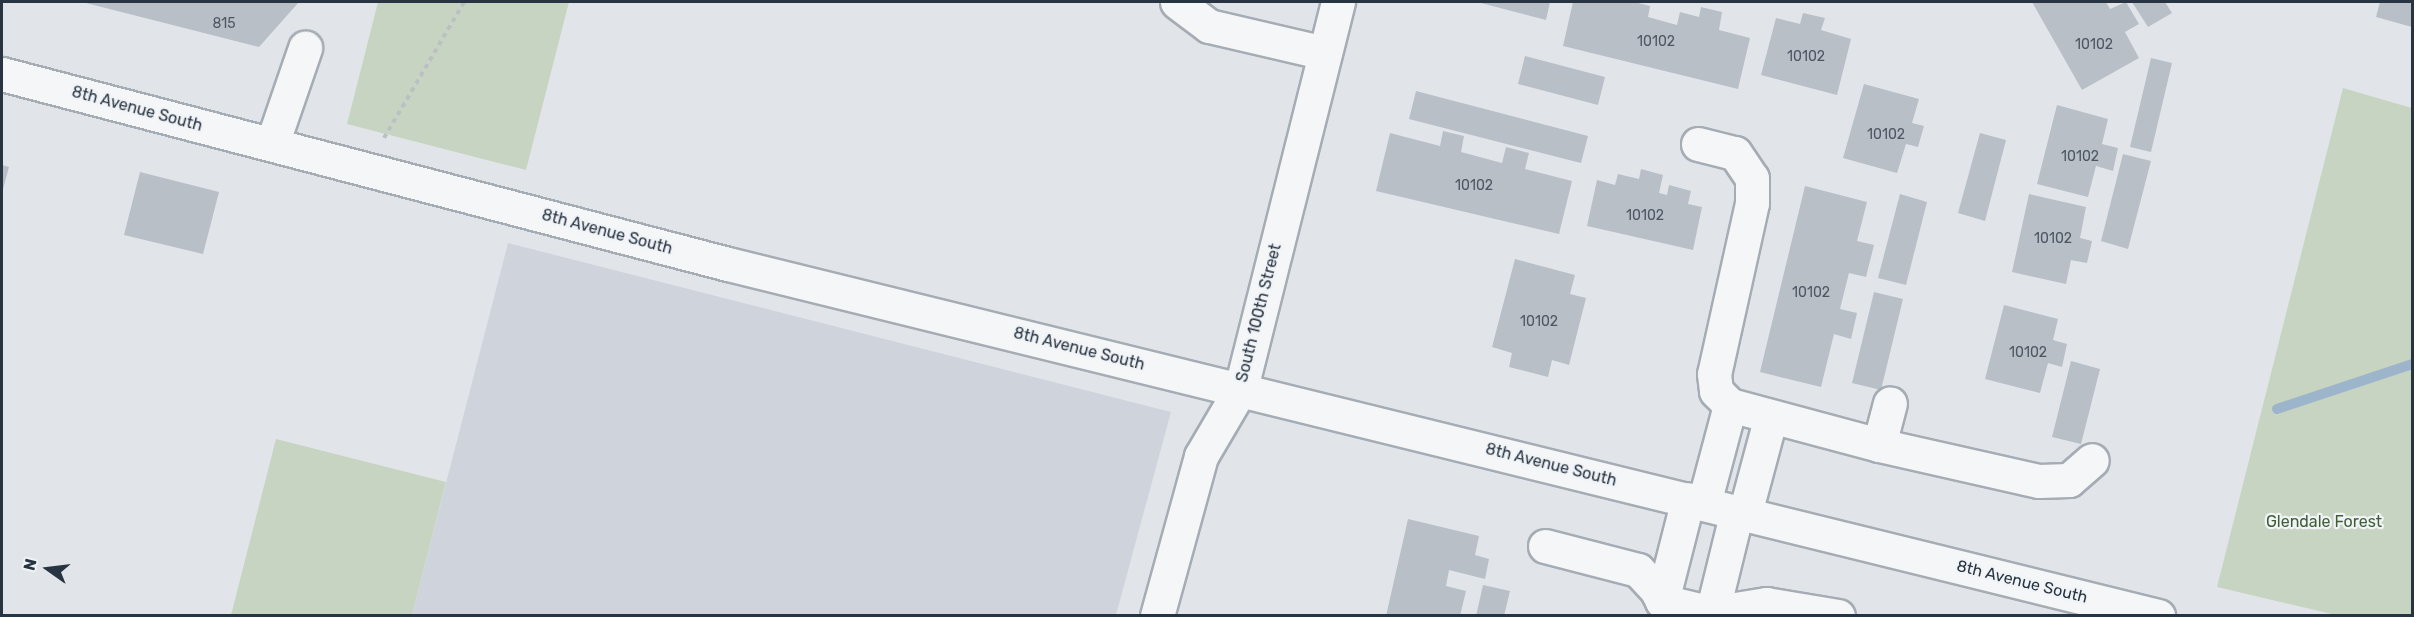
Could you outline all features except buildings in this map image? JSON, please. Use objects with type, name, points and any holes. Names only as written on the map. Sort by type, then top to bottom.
[{"type":"street","points":[[1177,2],[1209,26],[1325,53]]},
{"type":"street","name":"South 100th Street","points":[[1157,615],[1201,456],[1241,388],[1338,2]]},
{"type":"street","points":[[272,144],[305,48]]},
{"type":"street","name":"8th Avenue South","points":[[2,74],[728,264],[1241,388],[2158,615]]},
{"type":"street","points":[[1698,144],[1735,153],[1752,178],[1752,203],[1714,374],[1716,391],[1730,405],[1879,445],[2039,482],[2070,480],[2092,460]]},
{"type":"street","points":[[1879,445],[1890,403]]},
{"type":"street","points":[[1662,601],[1730,405]]},
{"type":"street","points":[[1712,613],[1771,416]]},
{"type":"street","points":[[1545,546],[1638,570],[1656,589],[1662,601],[1712,613],[1766,604],[1838,615]]},
{"type":"path","points":[[366,169],[464,2]]},
{"type":"shaded area","points":[[508,243],[1171,412],[1116,615],[412,615]]},
{"type":"green space","points":[[378,2],[569,2],[526,170],[347,124]]},
{"type":"green space","name":"Glendale Forest","points":[[2343,88],[2412,108],[2412,615],[2336,615],[2217,587]]},
{"type":"green space","points":[[276,439],[446,482],[412,615],[231,615]]},
{"type":"waterway","points":[[2277,409],[2412,364]]}]
